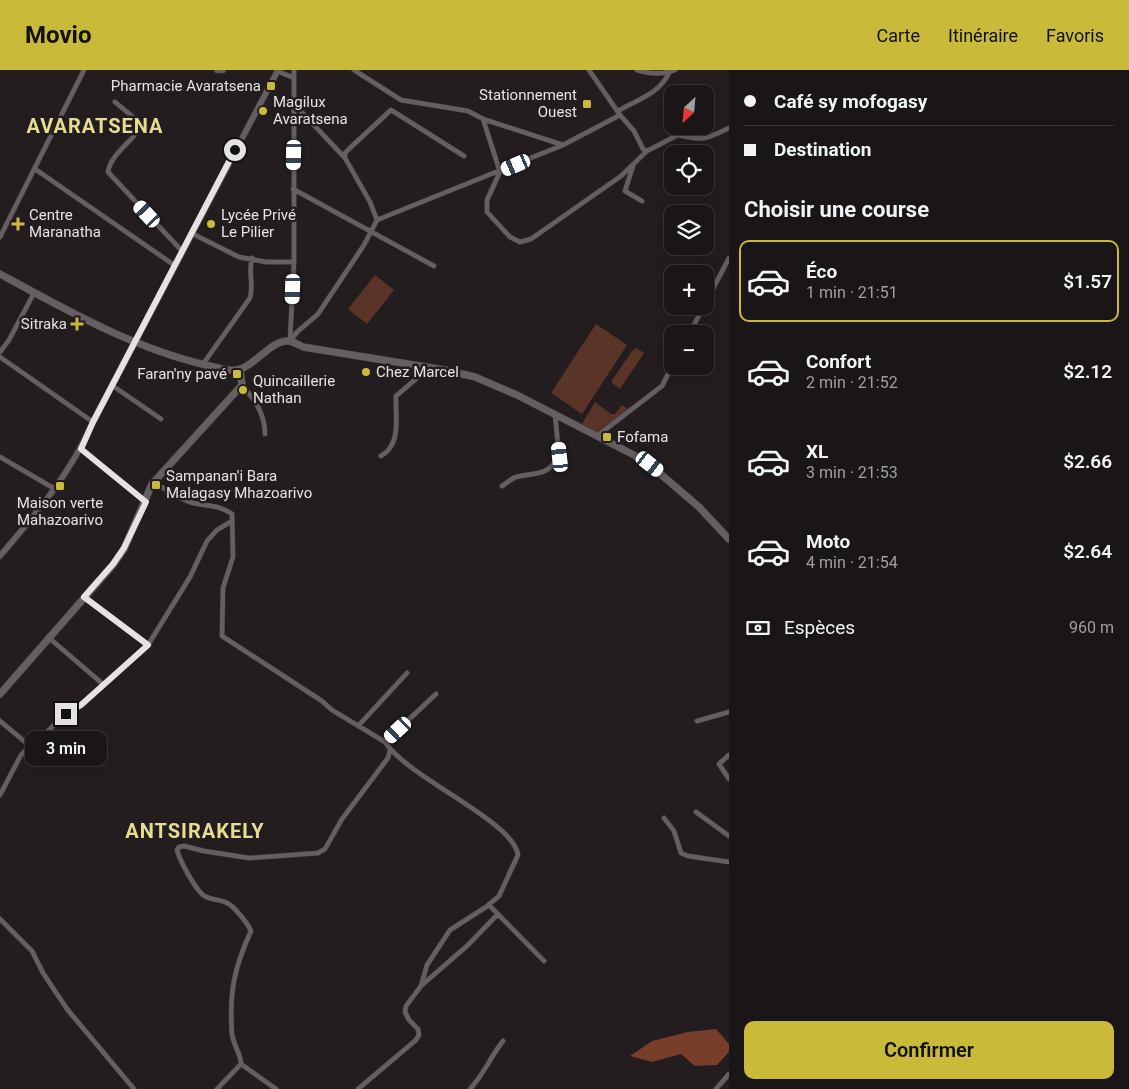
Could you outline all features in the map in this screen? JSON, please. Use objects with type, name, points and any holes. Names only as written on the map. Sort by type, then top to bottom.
[{"type":"main road","points":[[0,274],[92,323],[135,342],[185,360],[203,364],[227,369],[240,369],[279,342],[290,341],[303,347],[430,367],[475,378],[555,413],[650,464],[699,507],[729,539]]},
{"type":"main road","points":[[0,694],[113,564],[124,548],[154,482],[242,384],[240,369]]},
{"type":"street","points":[[0,236],[84,70]]},
{"type":"street","points":[[217,70],[223,70]]},
{"type":"street","points":[[0,556],[55,489],[81,449],[174,265],[277,70],[294,78]]},
{"type":"street","points":[[290,341],[294,262],[294,70]]},
{"type":"street","points":[[354,70],[401,100],[468,111],[483,119],[563,145]]},
{"type":"street","points":[[590,70],[619,113],[626,120],[643,149],[647,151]]},
{"type":"street","points":[[637,70],[649,73],[669,73],[675,70]]},
{"type":"street","points":[[377,220],[563,145],[649,97],[665,81],[669,73]]},
{"type":"street","points":[[115,102],[139,122],[134,136],[127,141],[108,166],[108,172],[182,251]]},
{"type":"street","points":[[290,341],[297,332],[318,314],[373,231],[377,220],[370,202],[345,158],[294,105]]},
{"type":"street","points":[[345,158],[345,154],[351,147],[392,110],[464,156]]},
{"type":"street","points":[[483,119],[500,172],[487,200],[487,212],[510,237],[520,242],[531,240],[621,176],[647,151],[678,135],[695,140],[706,139],[729,128]]},
{"type":"street","points":[[633,164],[625,192],[642,201]]},
{"type":"street","points":[[35,169],[174,265]]},
{"type":"street","points":[[293,189],[434,266]]},
{"type":"street","points":[[191,233],[239,257],[266,262],[294,262]]},
{"type":"street","points":[[203,364],[250,298],[252,292],[250,264],[252,258]]},
{"type":"street","points":[[714,286],[729,258]]},
{"type":"street","points":[[0,352],[9,340],[34,293]]},
{"type":"street","points":[[0,357],[93,422]]},
{"type":"street","points":[[381,456],[387,453],[393,445],[396,433],[396,396],[430,367]]},
{"type":"street","points":[[598,436],[662,386],[668,375]]},
{"type":"street","points":[[242,384],[263,416],[265,434]]},
{"type":"street","points":[[113,386],[161,419]]},
{"type":"street","points":[[502,486],[515,477],[536,475],[555,463],[560,457],[555,413]]},
{"type":"street","points":[[81,449],[146,502]]},
{"type":"street","points":[[0,457],[55,489]]},
{"type":"street","points":[[154,482],[172,494],[190,502],[224,508],[232,514],[233,557],[223,588],[222,636],[317,697],[332,710],[385,742],[390,750],[418,774],[439,786],[501,829],[514,842],[518,855],[499,896],[489,905],[450,930],[427,965],[421,986]]},
{"type":"street","points":[[0,794],[21,755],[66,714],[81,705],[148,645],[190,577],[207,541],[217,530],[232,521]]},
{"type":"street","points":[[84,597],[148,645]]},
{"type":"street","points":[[48,637],[104,685]]},
{"type":"street","points":[[359,725],[407,673]]},
{"type":"street","points":[[385,742],[436,694]]},
{"type":"street","points":[[698,721],[728,714]]},
{"type":"street","points":[[0,721],[30,746]]},
{"type":"street","points":[[276,1089],[241,1064],[232,1036],[231,991],[240,956],[251,931],[247,923],[227,902],[203,895],[190,876],[177,850],[179,846],[184,846],[249,858],[318,853],[325,849],[342,819],[388,758],[390,750]]},
{"type":"street","points":[[729,755],[719,764],[729,779]]},
{"type":"street","points":[[696,812],[729,836]]},
{"type":"street","points":[[664,818],[674,831],[681,853],[688,856],[729,862]]},
{"type":"street","points":[[489,905],[544,961]]},
{"type":"street","points":[[358,1089],[416,1040],[419,1035],[418,1029],[409,1020],[405,1012],[406,1006],[421,986],[468,945],[497,915]]},
{"type":"street","points":[[0,919],[32,951],[42,973],[67,1009],[134,1089]]},
{"type":"street","points":[[470,1089],[484,1072],[491,1055],[503,1041]]},
{"type":"street","points":[[217,1089],[241,1064]]},
{"type":"street","points":[[716,1089],[729,1074]]},
{"type":"shaded area","points":[[375,275],[394,290],[367,324],[348,309]]},
{"type":"shaded area","points":[[596,324],[627,345],[582,414],[551,393]]},
{"type":"shaded area","points":[[637,348],[644,353],[620,389],[612,383],[612,380],[633,350]]},
{"type":"shaded area","points":[[595,402],[611,414],[615,414],[622,405],[629,410],[598,433],[582,424]]},
{"type":"shaded area","points":[[716,1029],[729,1044],[729,1052],[717,1065],[695,1066],[681,1054],[652,1062],[630,1056],[652,1041],[688,1032]]},
{"type":"place","name":"Pharmacie Avaratsena","points":[[271,86]]},
{"type":"place","name":"Stationnement Ouest","points":[[587,104]]},
{"type":"place","name":"Magilux Avaratsena","points":[[263,111]]},
{"type":"place","name":"Centre Maranatha","points":[[18,224]]},
{"type":"place","name":"Lycée Privé Le Pilier","points":[[211,224]]},
{"type":"place","name":"Sitraka","points":[[77,324]]},
{"type":"place","name":"Chez Marcel","points":[[366,372]]},
{"type":"place","name":"Faran'ny pavé","points":[[237,374]]},
{"type":"place","name":"Quincaillerie Nathan","points":[[243,390]]},
{"type":"place","name":"Fofama","points":[[607,437]]},
{"type":"place","name":"Sampanan'i Bara Malagasy Mhazoarivo","points":[[156,485]]},
{"type":"place","name":"Maison verte Mahazoarivo","points":[[60,486]]},
{"type":"district","name":"AVARATSENA","points":[[95,126]]},
{"type":"district","name":"ANTSIRAKELY","points":[[195,831]]},
{"type":"route","points":[[66,714],[81,705],[148,645],[84,597],[113,564],[124,548],[146,502],[81,449],[93,422],[235,150]]}]
